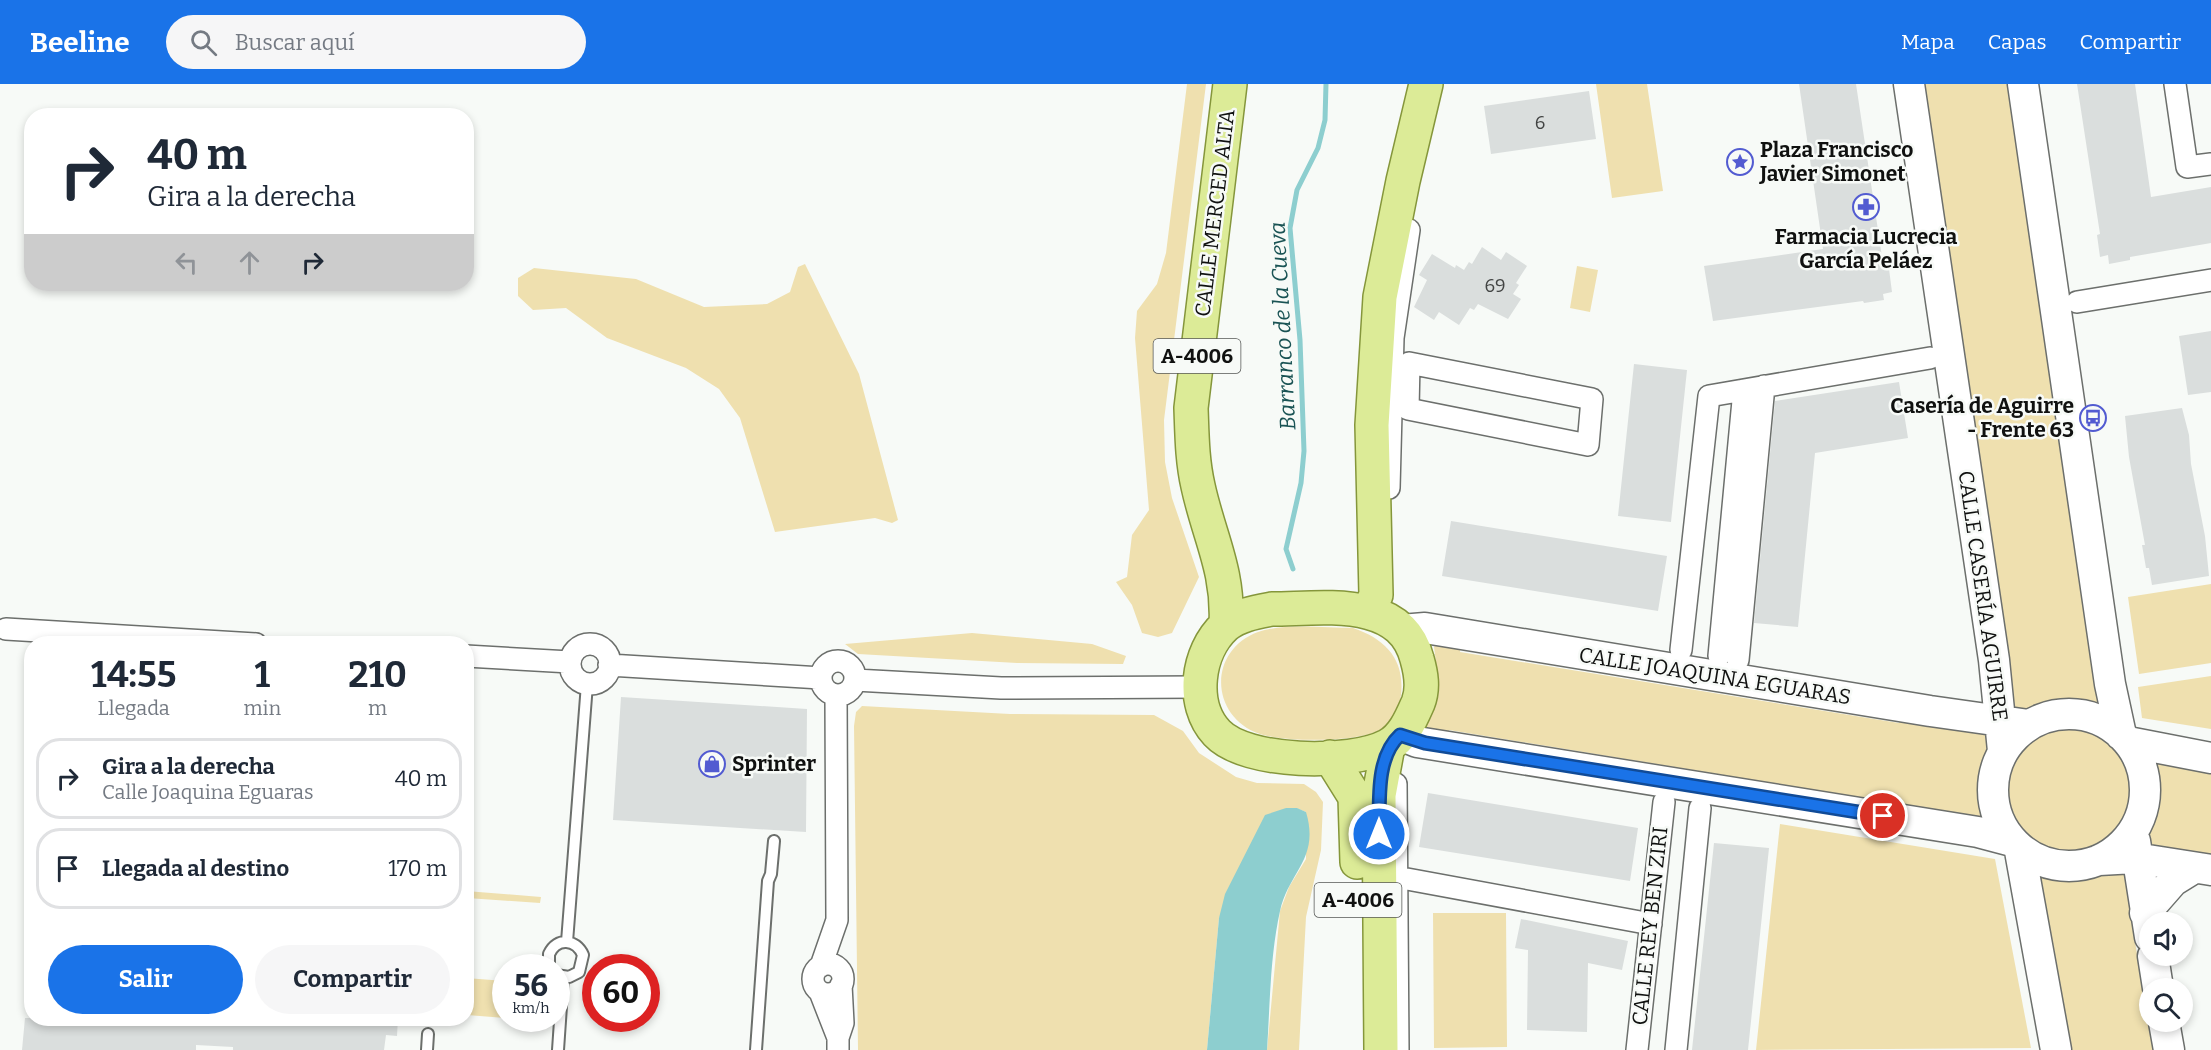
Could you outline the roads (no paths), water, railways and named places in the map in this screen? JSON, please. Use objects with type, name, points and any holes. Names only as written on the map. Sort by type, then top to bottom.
[{"type":"main road","name":"CALLE MERCED ALTA","points":[[1226,625],[1225,578],[1198,487],[1192,451],[1191,408],[1230,84]]},
{"type":"main road","points":[[1426,84],[1403,180],[1380,297],[1372,426],[1376,595],[1385,619],[1272,609],[1248,614],[1226,625],[1212,642],[1203,663],[1199,687],[1205,713],[1217,733],[1236,747],[1266,757],[1358,757],[1391,746],[1425,743],[1966,830],[2016,846],[2045,862],[2062,866],[2099,860],[2135,858],[2203,869]]},
{"type":"main road","name":"CALLE CASERÍA AGUIRRE","points":[[1909,84],[1994,660],[2011,733]]},
{"type":"main road","points":[[2023,84],[2110,684],[2125,738],[2143,772],[2144,797],[2134,828],[2135,858],[2145,912]]},
{"type":"main road","name":"CALLE JOAQUINA EGUARAS","points":[[1385,619],[1425,628],[1948,714],[2011,733]]},
{"type":"main road","name":"A-4006","points":[[1381,1050],[1379,795],[1391,746],[1411,719],[1420,698],[1422,677],[1416,654],[1385,619]]},
{"type":"main road","points":[[1948,714],[1972,700],[1980,691],[1994,660]]},
{"type":"main road","points":[[2056,1050],[2016,846],[1999,821],[1994,806],[1993,785],[2011,733],[2048,716],[2078,714],[2101,721],[2125,738],[2211,758]]},
{"type":"main road","name":"A-4006","points":[[1330,757],[1355,797],[1359,1050]]},
{"type":"main road","points":[[2099,860],[2115,850],[2134,828]]},
{"type":"main road","points":[[2155,912],[2173,881],[2203,869]]},
{"type":"main road","points":[[2166,1032],[2169,1050]]},
{"type":"street","points":[[1385,619],[1390,594],[1389,426],[1393,338],[1411,216],[1443,84]]},
{"type":"street","points":[[2175,84],[2187,167],[2211,164]]},
{"type":"street","points":[[2077,302],[2211,280]]},
{"type":"street","points":[[1682,650],[1709,396],[1930,358]]},
{"type":"street","points":[[1409,363],[1592,399],[1587,445],[1408,409],[1409,363]]},
{"type":"street","points":[[1728,658],[1754,388]]},
{"type":"street","points":[[6,629],[123,636]]},
{"type":"street","points":[[594,645],[605,652],[609,665],[608,671],[600,681],[587,684],[573,674],[570,662],[576,650],[581,646],[594,645]]},
{"type":"street","points":[[474,656],[570,662]]},
{"type":"street","points":[[839,661],[849,666],[855,680],[847,692],[836,695],[824,688],[821,678],[825,668],[839,661]]},
{"type":"street","points":[[609,665],[821,678]]},
{"type":"street","points":[[855,680],[1001,688],[1199,687]]},
{"type":"street","points":[[836,695],[837,920],[842,933],[834,974],[843,1023],[838,1044]]},
{"type":"street","points":[[1391,746],[1397,767],[1398,1050]]},
{"type":"street","name":"CALLE REY BEN ZIRI","points":[[1637,1050],[1664,802]]},
{"type":"street","name":"CALLE REY BEN ZIRI","points":[[1676,1050],[1701,808]]},
{"type":"street","points":[[1407,879],[1651,924]]},
{"type":"street","points":[[834,974],[813,977],[814,986],[820,992],[838,1044]]},
{"type":"lane","points":[[567,942],[587,684]]},
{"type":"lane","points":[[756,1050],[767,892],[774,841]]},
{"type":"lane","points":[[549,954],[551,948],[567,942],[577,946],[584,961],[574,976],[570,976]]},
{"type":"lane","points":[[558,1032],[558,1050]]},
{"type":"lane","points":[[427,1050],[428,1034]]},
{"type":"water","points":[[1286,808],[1297,808],[1306,812],[1309,842],[1302,864],[1284,897],[1280,911],[1272,963],[1267,1050],[1207,1050],[1219,918],[1225,894],[1265,815]]},
{"type":"waterway","name":"Barranco de la Cueva","points":[[1293,569],[1286,549],[1301,483],[1304,451],[1300,340],[1290,228],[1297,190],[1318,148],[1325,120],[1326,84]]},
{"type":"place","name":"Plaza Francisco Javier Simonet","points":[[1740,162]]},
{"type":"place","name":"Farmacia Lucrecia García Peláez","points":[[1866,207]]},
{"type":"place","name":"Casería de Aguirre - Frente 63","points":[[2093,418]]},
{"type":"place","name":"Sprinter","points":[[712,764]]}]
